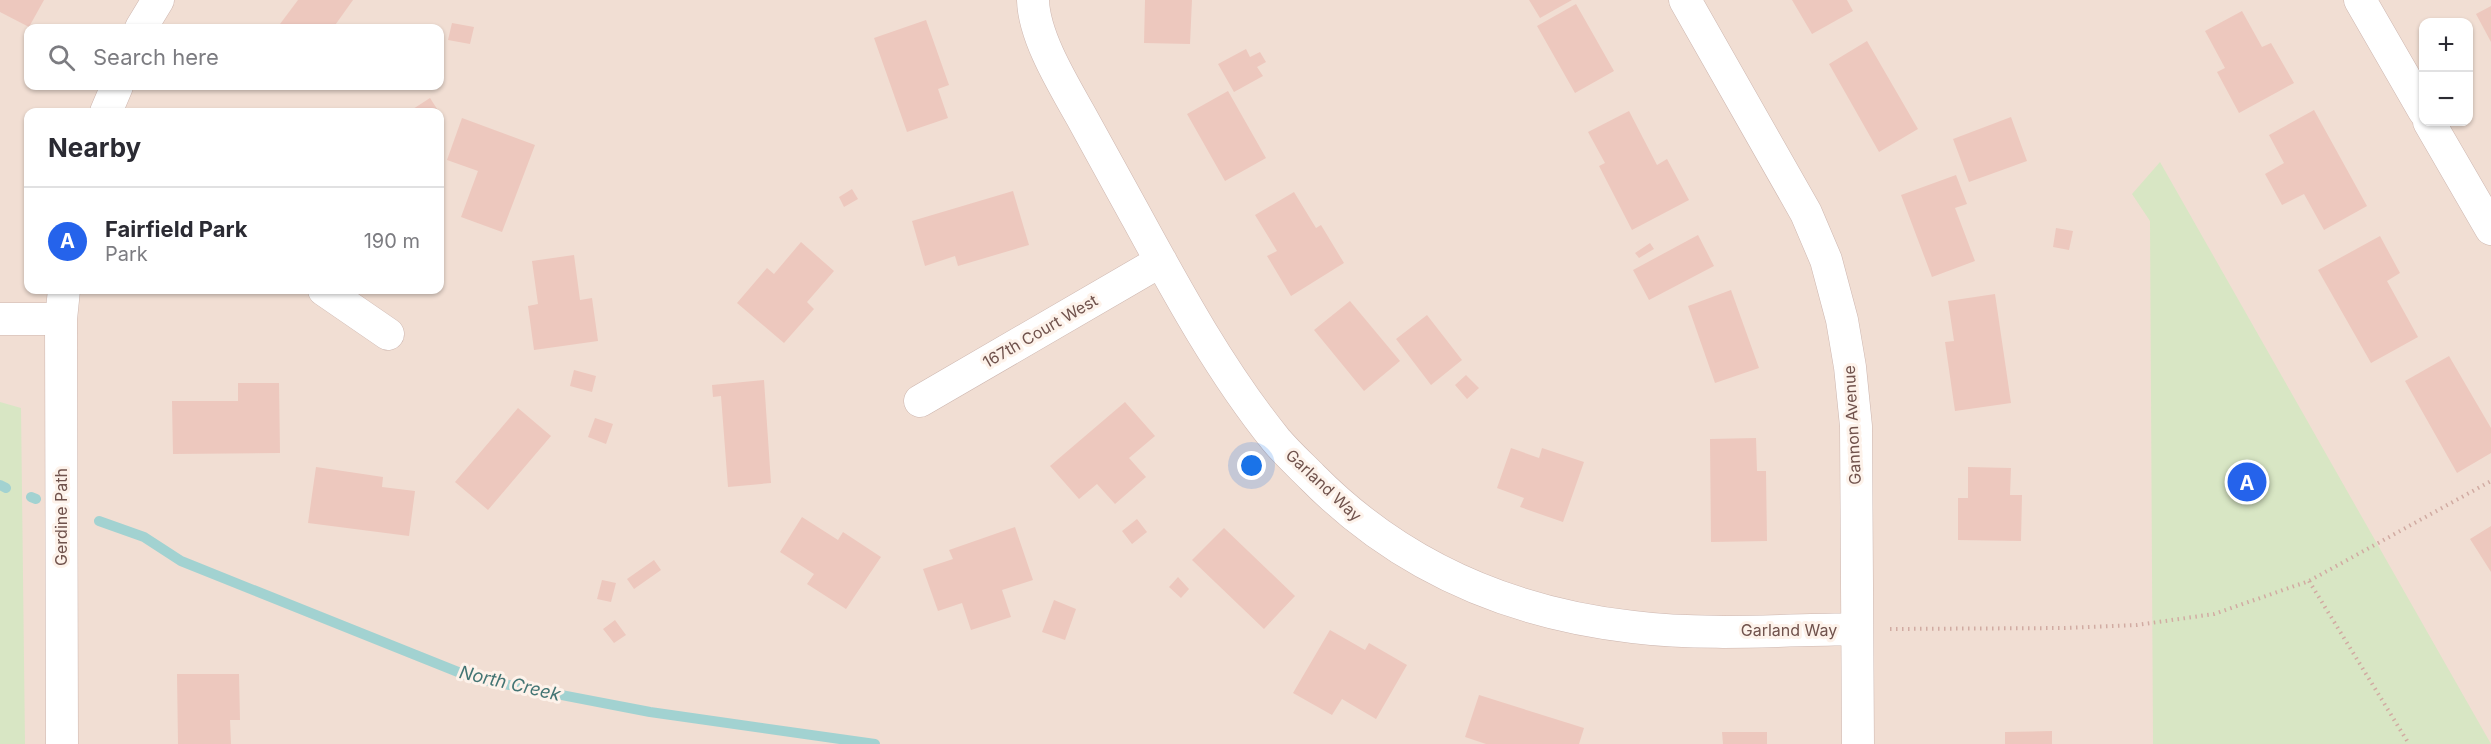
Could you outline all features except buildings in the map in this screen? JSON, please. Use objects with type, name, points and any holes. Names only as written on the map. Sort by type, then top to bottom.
[{"type":"street","points":[[143,24],[158,0]]},
{"type":"street","name":"Garland Way","points":[[1033,0],[1033,10],[1052,63],[1161,261],[1241,394],[1278,442],[1331,496],[1382,537],[1453,579],[1518,604],[1583,620],[1634,628],[1678,630],[1857,629]]},
{"type":"street","name":"Gannon Avenue","points":[[1685,0],[1806,213],[1826,260],[1844,332],[1856,426],[1858,744]]},
{"type":"street","points":[[2360,0],[2419,102]]},
{"type":"street","points":[[108,108],[115,90]]},
{"type":"street","points":[[2432,126],[2491,229]]},
{"type":"street","name":"167th Court West","points":[[920,401],[1161,261]]},
{"type":"street","points":[[330,294],[388,334]]},
{"type":"street","points":[[0,319],[62,304]]},
{"type":"street","name":"Gerdine Path","points":[[62,304],[62,744]]},
{"type":"path","points":[[1857,629],[2065,628],[2137,625],[2214,614],[2309,581],[2491,481]]},
{"type":"path","points":[[2309,581],[2409,744]]},
{"type":"shaded area","points":[[0,0],[2491,0],[2491,744],[0,744]]},
{"type":"green space","points":[[2160,162],[2491,744],[2153,744],[2150,221],[2132,194]]},
{"type":"green space","points":[[0,402],[21,408],[25,744],[0,744]]},
{"type":"waterway","name":"North Creek","points":[[0,485],[6,488]]},
{"type":"waterway","name":"North Creek","points":[[31,497],[36,499]]},
{"type":"waterway","name":"North Creek","points":[[99,521],[144,537],[181,561],[473,678],[650,712],[875,744]]},
{"type":"place","name":"Fairfield Park","points":[[2247,482]]}]
